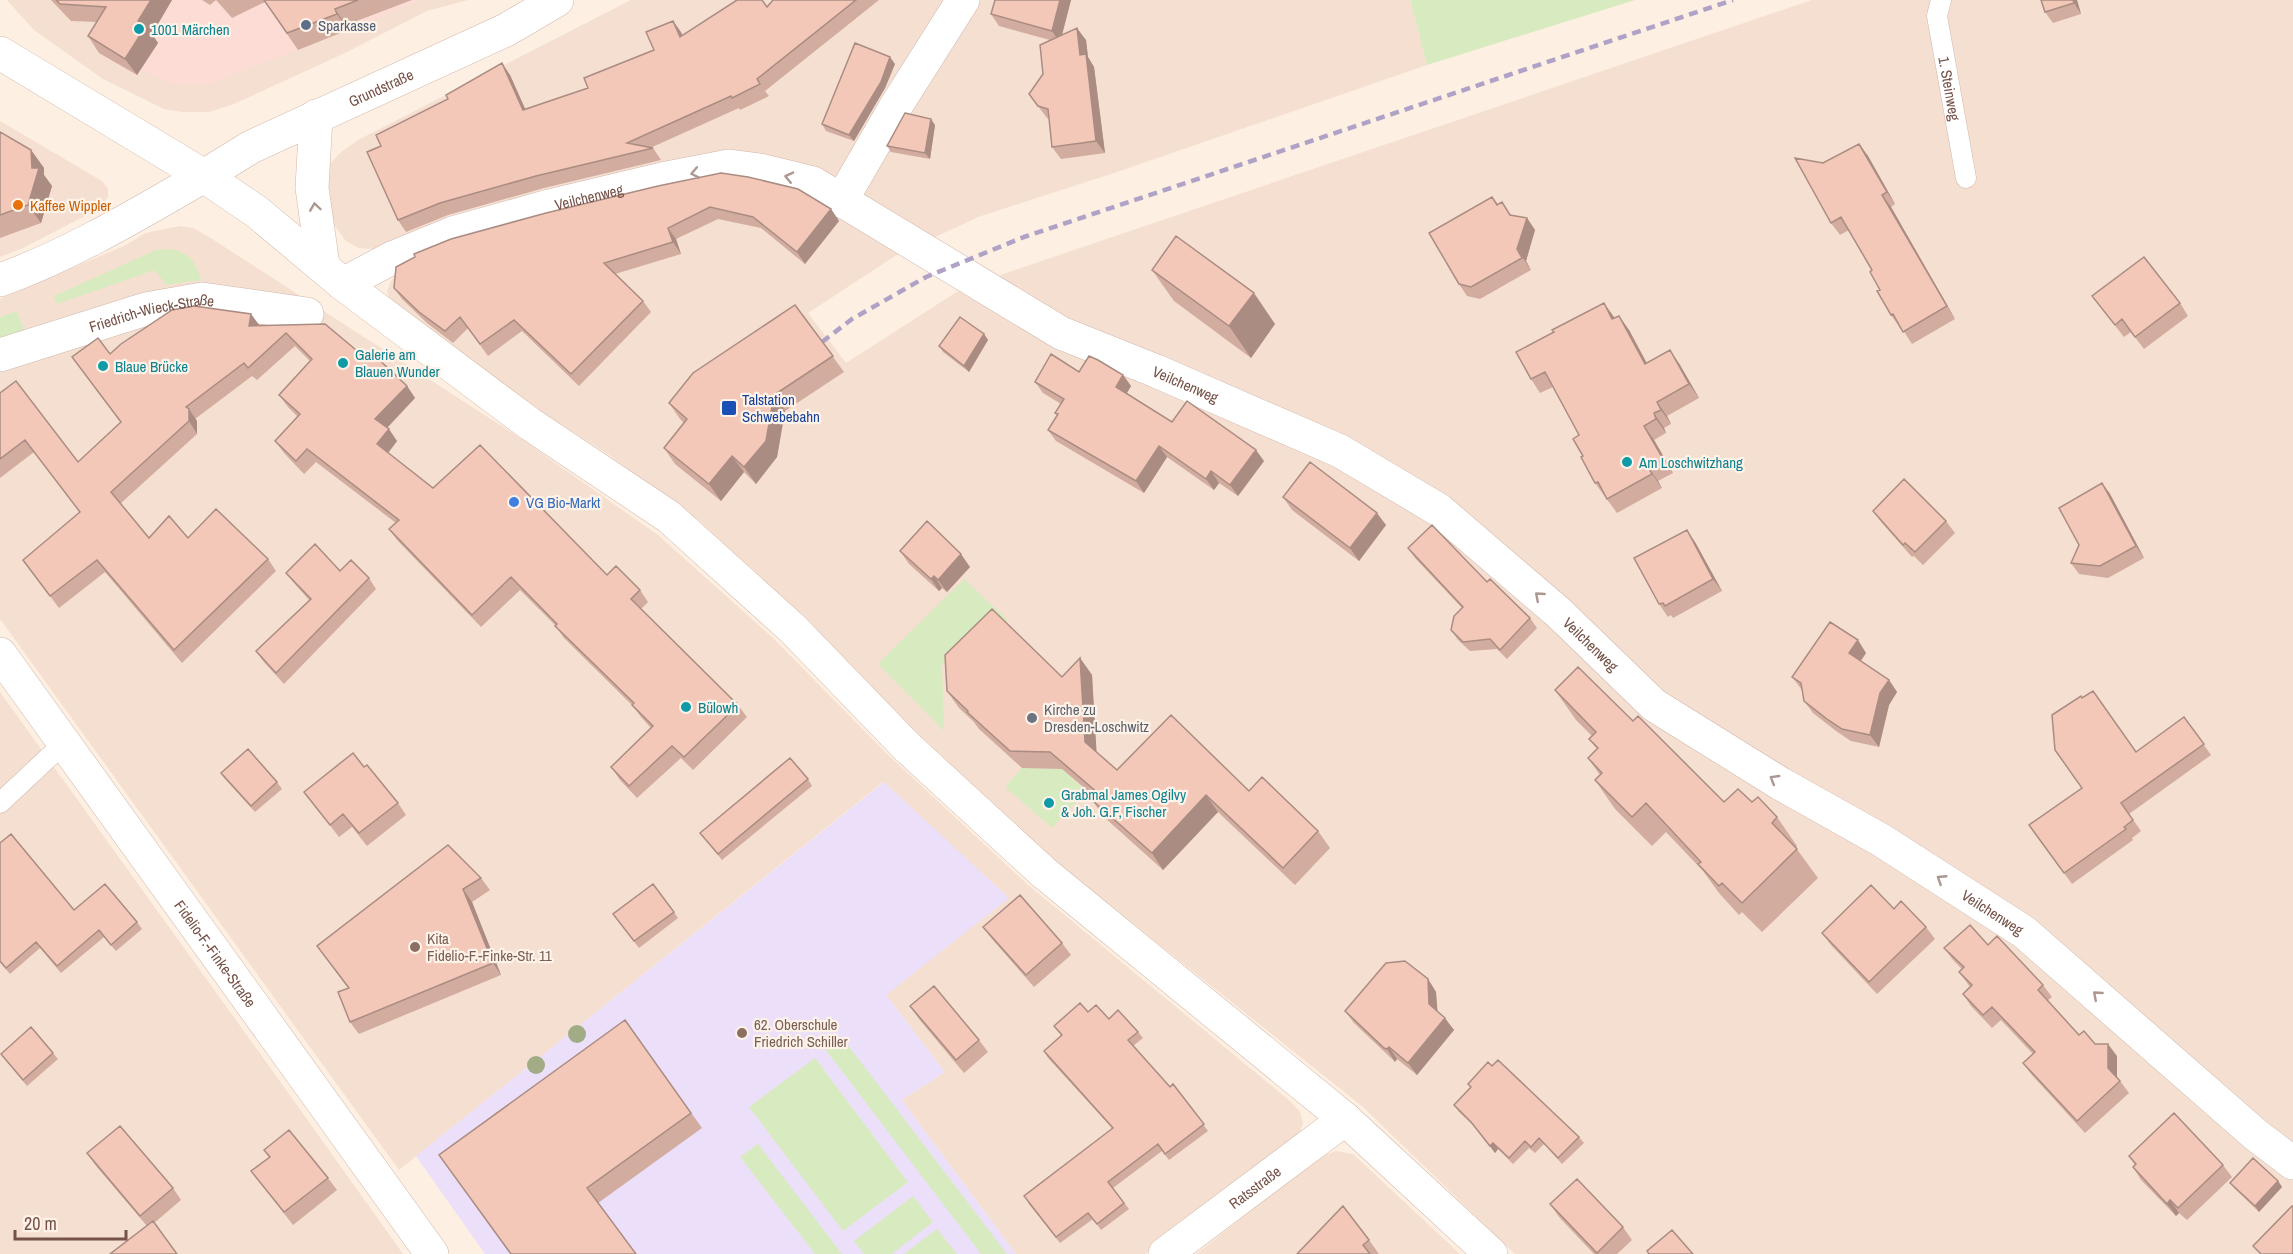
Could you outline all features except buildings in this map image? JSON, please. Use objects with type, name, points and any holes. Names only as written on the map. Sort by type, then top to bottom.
[{"type":"street","name":"Grundstraße","points":[[204,176],[251,147],[506,30],[557,0]]},
{"type":"street","points":[[841,201],[896,106],[963,0]]},
{"type":"street","points":[[0,53],[204,176],[257,212],[333,274],[530,424],[669,517],[794,628],[907,747],[1043,872],[1345,1119],[1491,1254]]},
{"type":"street","points":[[316,116],[312,188],[333,274]]},
{"type":"street","name":"Veilchenweg","points":[[333,274],[392,258],[453,233],[549,206],[662,179],[729,166],[813,183],[1061,333],[1156,371],[1340,451],[1439,510],[1559,613],[1654,705],[1781,784],[1881,840],[2024,932],[2256,1135],[2293,1163]]},
{"type":"street","points":[[0,280],[25,271],[119,226],[204,176]]},
{"type":"street","name":"Friedrich-Wieck-Straße","points":[[0,355],[146,309],[202,299],[307,314]]},
{"type":"street","name":"Fidelio-F.-Finke-Straße","points":[[0,654],[432,1254]]},
{"type":"street","name":"Ratsstraße","points":[[1165,1254],[1345,1119]]},
{"type":"lane","name":"1. Steinweg","points":[[1941,0],[1937,16],[1966,178]]},
{"type":"lane","points":[[0,802],[64,743]]},
{"type":"shaded area","points":[[7,0],[468,0],[427,11],[345,53],[234,104],[209,112],[182,112],[164,109],[103,79],[34,30]]},
{"type":"shaded area","points":[[134,0],[422,0],[209,84],[174,84],[141,70],[137,76],[99,53]]},
{"type":"shaded area","points":[[631,0],[1410,0],[1427,65],[1117,172],[978,217],[895,256],[808,313],[846,363],[955,293],[1009,272],[1812,0],[2293,0],[2293,1254],[1515,1254],[1363,1107],[1050,857],[913,729],[805,621],[701,522],[609,455],[455,355],[390,303],[387,291],[392,279],[410,268],[396,240],[373,249],[359,248],[346,241],[337,229],[330,218],[326,177],[331,163],[340,153],[358,140]]},
{"type":"shaded area","points":[[0,121],[102,181],[108,189],[108,197],[100,208],[23,248],[0,257]]},
{"type":"shaded area","points":[[180,226],[193,228],[209,237],[514,434],[658,535],[774,639],[885,752],[1027,884],[1290,1101],[1300,1112],[1303,1123],[1298,1137],[1287,1149],[1145,1254],[1016,1254],[902,1100],[945,1072],[886,995],[883,782],[399,1170],[0,619],[0,299],[124,246],[146,233]]},
{"type":"shaded area","points":[[0,692],[289,1094],[403,1254],[0,1254]]},
{"type":"shaded area","name":"62. Oberschule Friedrich Schiller","points":[[884,782],[1009,898],[886,995],[945,1072],[902,1100],[1016,1254],[485,1254],[416,1156]]},
{"type":"shaded area","points":[[1336,1151],[1353,1154],[1460,1254],[1196,1254],[1318,1158]]},
{"type":"green space","points":[[1410,0],[1635,0],[1427,65]]},
{"type":"green space","points":[[172,249],[191,259],[201,280],[166,285],[155,270],[57,304],[54,296],[156,250]]},
{"type":"green space","points":[[17,311],[25,332],[0,340],[0,317]]},
{"type":"green space","points":[[964,579],[1008,620],[972,634],[942,664],[944,731],[878,664]]},
{"type":"green space","points":[[1022,768],[1062,769],[1086,791],[1052,828],[1005,787]]},
{"type":"green space","points":[[841,1036],[1007,1254],[981,1254],[825,1049]]},
{"type":"green space","points":[[815,1058],[908,1182],[843,1231],[749,1107]]},
{"type":"green space","points":[[758,1144],[842,1254],[815,1254],[740,1157]]},
{"type":"green space","points":[[913,1196],[933,1222],[892,1254],[864,1254],[854,1241]]},
{"type":"green space","points":[[937,1229],[957,1254],[904,1254]]},
{"type":"railway","points":[[822,342],[852,319],[926,277],[1024,237],[1733,0]]},
{"type":"place","name":"Sparkasse","points":[[306,25]]},
{"type":"place","name":"1001 Märchen","points":[[139,29]]},
{"type":"place","name":"Kaffee Wippler","points":[[18,205]]},
{"type":"place","name":"Galerie am Blauen Wunder","points":[[343,363]]},
{"type":"place","name":"Blaue Brücke","points":[[103,366]]},
{"type":"place","name":"Talstation Schwebebahn","points":[[729,408]]},
{"type":"place","name":"Am Loschwitzhang","points":[[1627,462]]},
{"type":"place","name":"VG Bio-Markt","points":[[514,502]]},
{"type":"place","name":"Bülowh","points":[[686,707]]},
{"type":"place","name":"Kirche zu Dresden-Loschwitz","points":[[1032,718]]},
{"type":"place","name":"Grabmal James Ogilvy & Joh. G.F, Fischer","points":[[1049,803]]},
{"type":"place","name":"Kita Fidelio-F.-Finke-Str. 11","points":[[415,947]]},
{"type":"place","name":"62. Oberschule Friedrich Schiller","points":[[742,1033]]}]
